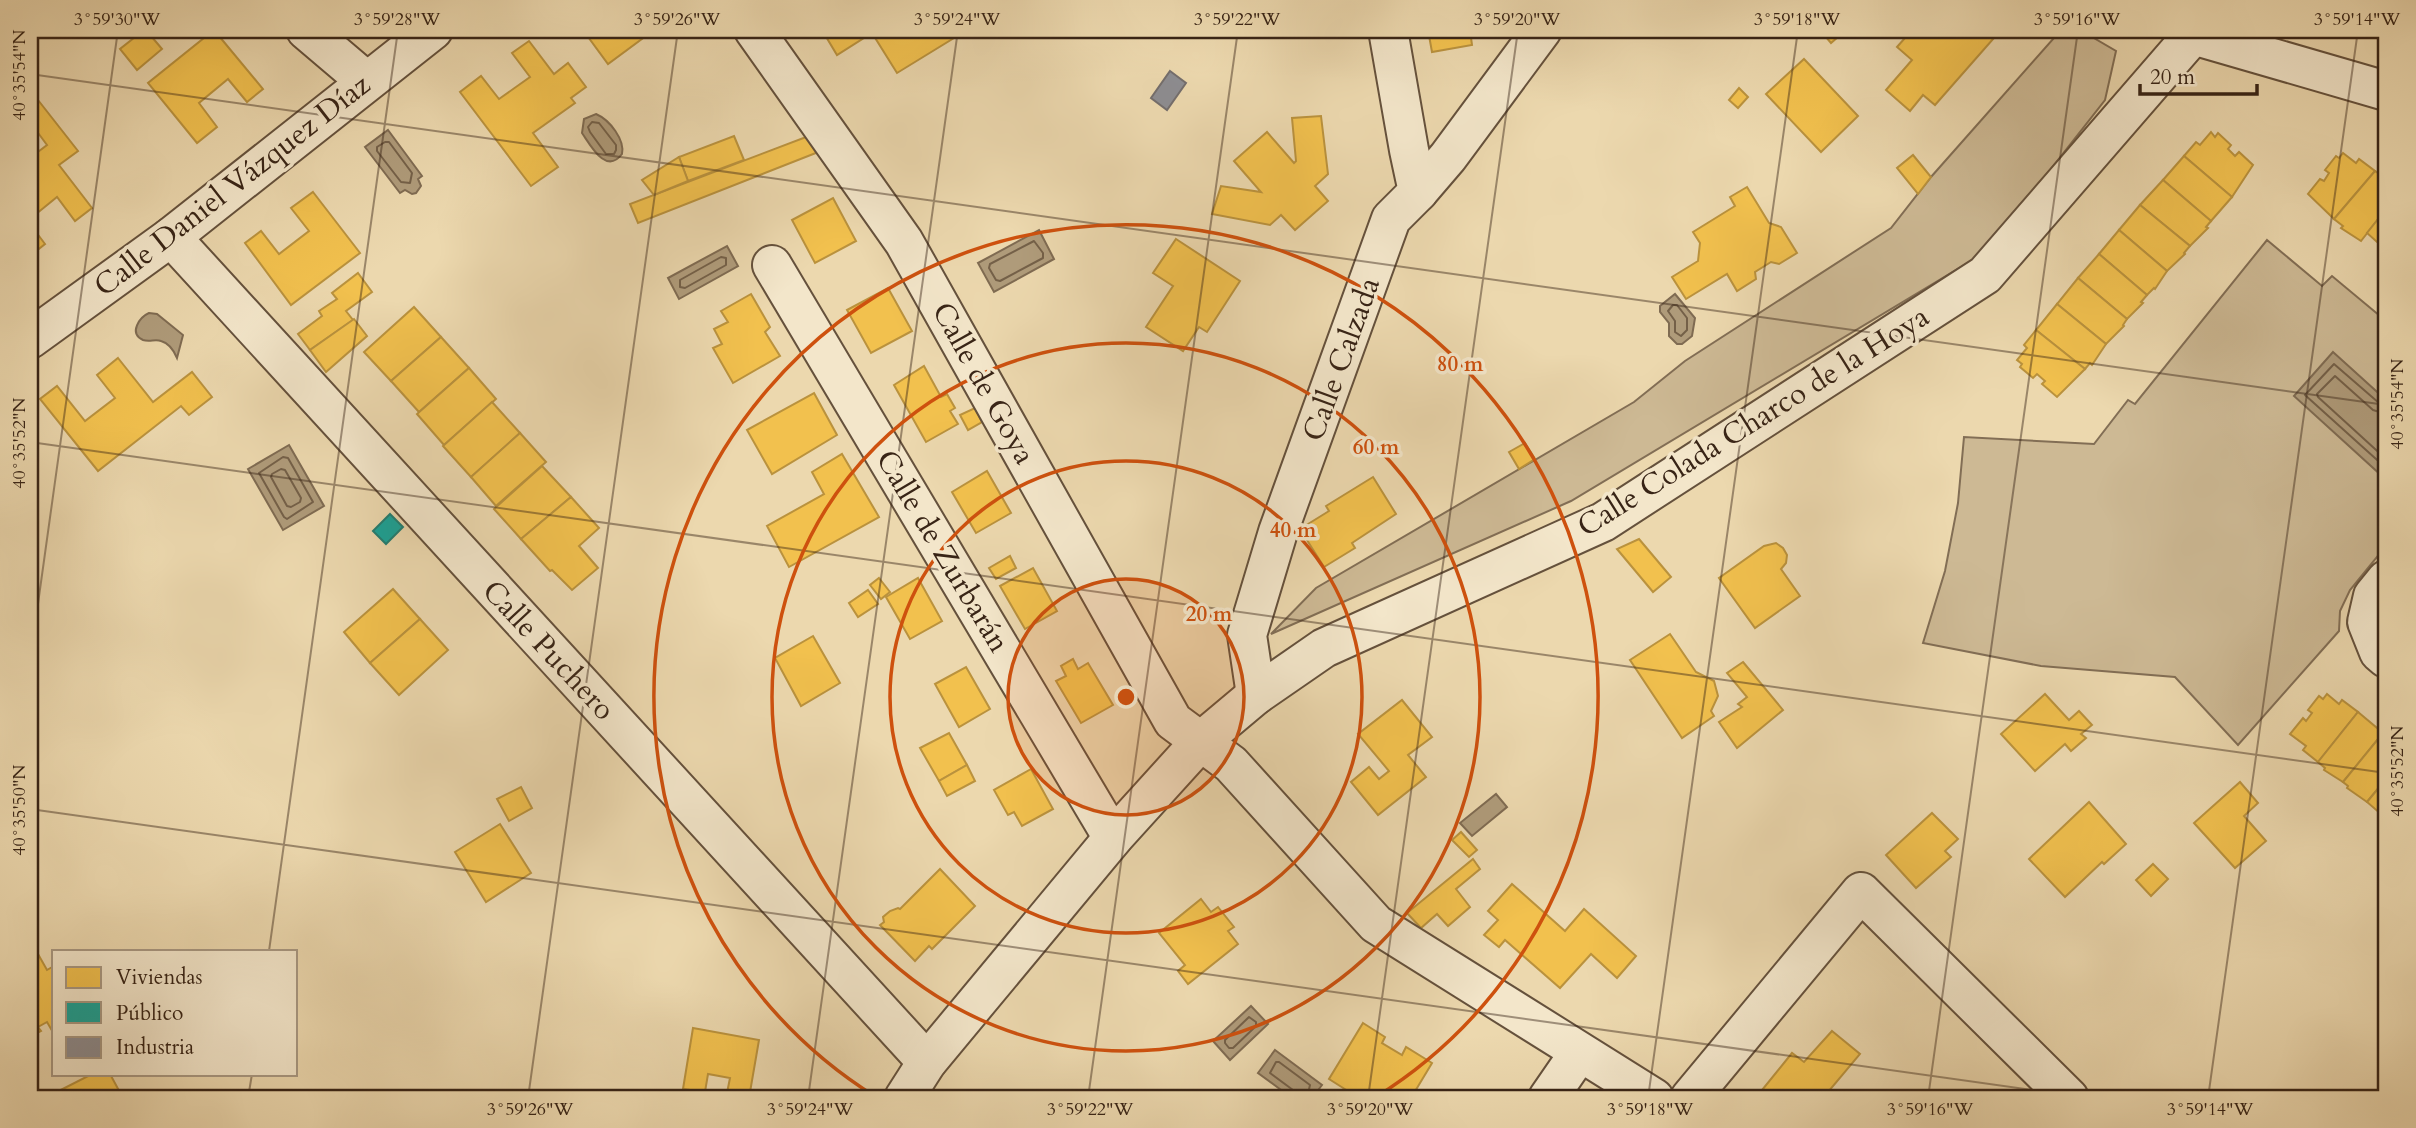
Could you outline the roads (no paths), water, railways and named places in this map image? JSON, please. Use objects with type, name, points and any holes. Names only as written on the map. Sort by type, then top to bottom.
[{"type":"street","points":[[306,30],[366,81]]},
{"type":"street","name":"Calle Daniel Vázquez Díaz","points":[[30,339],[171,237],[433,30]]},
{"type":"street","name":"Calle de Goya","points":[[754,30],[905,242],[1173,721],[1231,764],[1376,924],[1654,1098]]},
{"type":"street","points":[[1388,30],[1419,192]]},
{"type":"street","name":"Calle Calzada","points":[[1256,695],[1247,635],[1278,531],[1391,219],[1419,192],[1448,157],[1542,30]]},
{"type":"street","points":[[2189,32],[2386,91]]},
{"type":"street","name":"Calle Colada Charco de la Hoya","points":[[904,1098],[927,1062],[1113,838],[1200,742],[1256,695],[1324,648],[1603,522],[1986,275],[2189,32]]},
{"type":"street","name":"Calle Puchero","points":[[171,237],[927,1062]]},
{"type":"street","name":"Calle de Zurbarán","points":[[772,265],[1113,838]]},
{"type":"street","points":[[2386,580],[2373,596],[2367,622],[2379,652],[2386,658]]},
{"type":"street","points":[[1690,1098],[1861,892],[2069,1098]]},
{"type":"street","points":[[1548,1098],[1579,1053]]},
{"type":"water","points":[[596,114],[606,121],[619,137],[622,154],[616,160],[605,160],[599,156],[582,133],[584,119]]},
{"type":"water","points":[[388,130],[422,176],[418,179],[421,186],[416,193],[405,190],[400,193],[365,147]]},
{"type":"water","points":[[1039,230],[1054,259],[994,292],[978,263]]},
{"type":"water","points":[[727,246],[738,266],[679,299],[668,278]]},
{"type":"water","points":[[1675,294],[1695,318],[1692,336],[1682,344],[1677,344],[1669,336],[1669,323],[1660,312],[1660,306]]},
{"type":"water","points":[[149,313],[157,314],[183,335],[177,358],[164,342],[145,341],[136,333],[137,325]]},
{"type":"water","points":[[2333,352],[2386,400],[2386,472],[2382,476],[2294,396]]},
{"type":"water","points":[[289,445],[324,506],[283,530],[248,469]]},
{"type":"water","points":[[1496,794],[1507,807],[1472,836],[1460,823]]},
{"type":"water","points":[[1251,1006],[1268,1024],[1230,1060],[1213,1041]]},
{"type":"water","points":[[1275,1050],[1322,1085],[1312,1098],[1292,1098],[1258,1073]]}]
